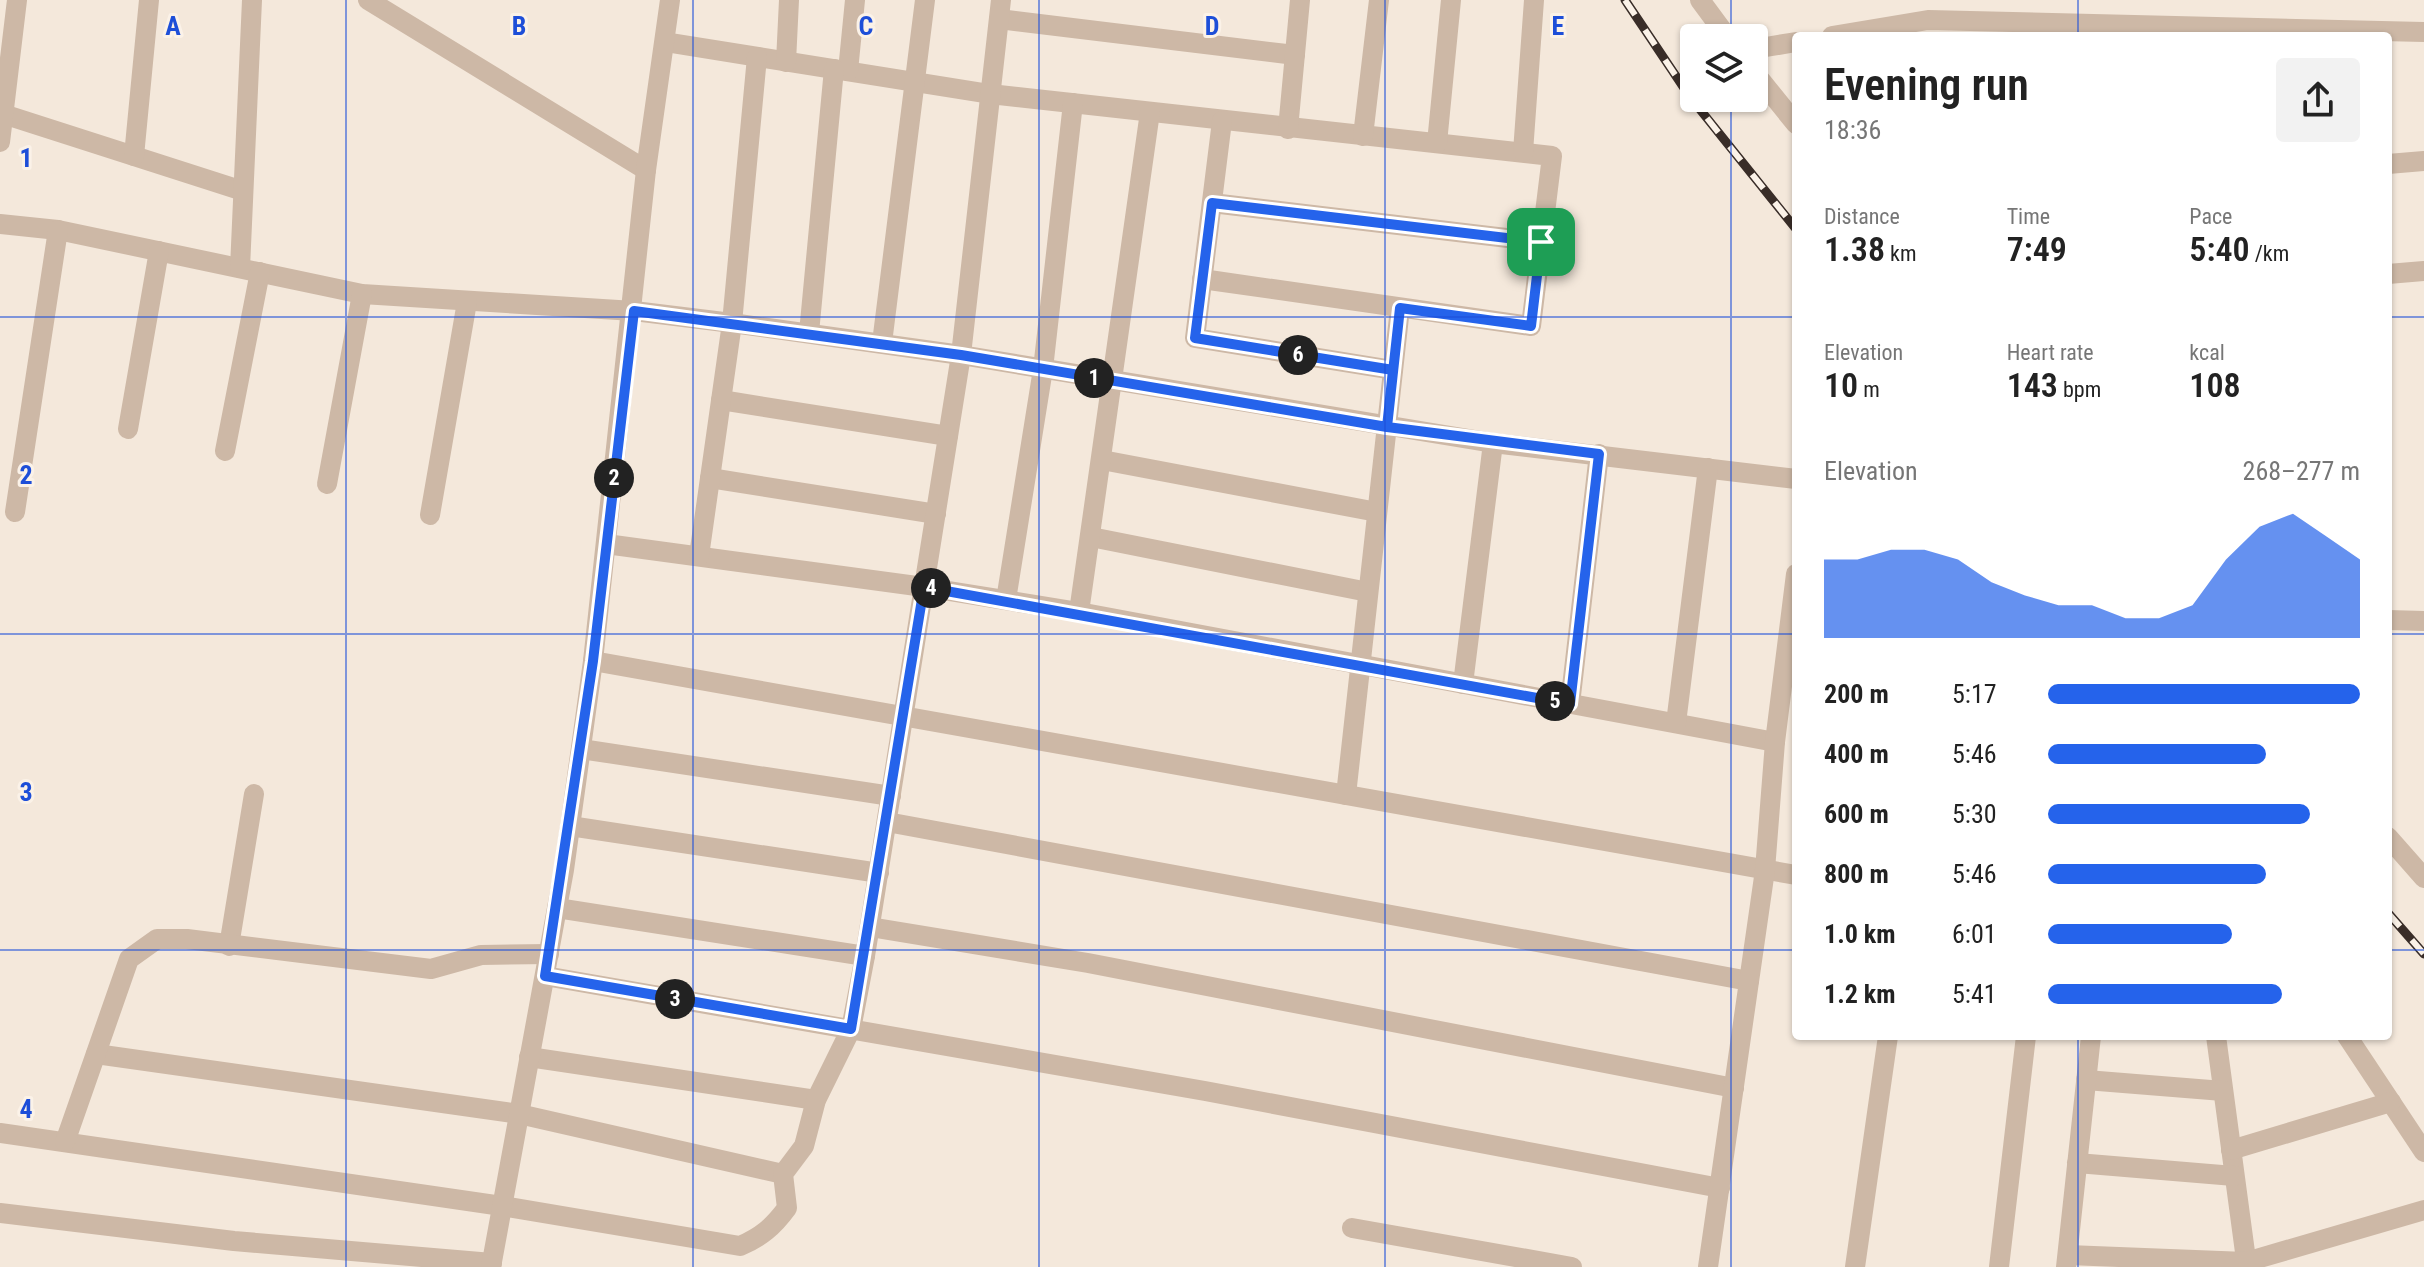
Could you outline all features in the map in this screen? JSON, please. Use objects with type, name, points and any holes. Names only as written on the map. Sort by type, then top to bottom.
[{"type":"street","points":[[0,142],[17,0]]},
{"type":"street","points":[[134,156],[149,0]]},
{"type":"street","points":[[225,451],[250,270],[243,191],[252,0]]},
{"type":"street","points":[[368,0],[646,170]]},
{"type":"street","points":[[0,1213],[234,1241],[491,1265],[549,954],[581,749],[634,311],[646,170],[670,0]]},
{"type":"street","points":[[786,62],[789,0]]},
{"type":"street","points":[[809,333],[841,70],[855,0]]},
{"type":"street","points":[[882,343],[925,0]]},
{"type":"street","points":[[1288,129],[1300,0]]},
{"type":"street","points":[[1363,136],[1379,0]]},
{"type":"street","points":[[1437,143],[1451,0]]},
{"type":"street","points":[[1523,152],[1534,0]]},
{"type":"street","points":[[1700,0],[1718,24]]},
{"type":"street","points":[[0,1133],[502,1206],[740,1246],[763,1236],[787,1208],[783,1174],[804,1146],[816,1100],[851,1029],[879,873],[961,355],[1000,10],[1295,55]]},
{"type":"street","points":[[1856,32],[1928,20],[2247,32]]},
{"type":"street","points":[[2392,33],[2424,32]]},
{"type":"street","points":[[665,42],[990,94],[1552,156],[1531,326],[1202,279]]},
{"type":"street","points":[[1768,47],[1792,43]]},
{"type":"street","points":[[699,556],[732,323],[757,57]]},
{"type":"street","points":[[1768,89],[1792,119]]},
{"type":"street","points":[[1006,600],[1043,369],[1073,103]]},
{"type":"street","points":[[1079,612],[1150,112]]},
{"type":"street","points":[[2,114],[243,191]]},
{"type":"street","points":[[1222,121],[1195,338],[1393,370]]},
{"type":"street","points":[[2392,164],[2424,161]]},
{"type":"street","points":[[1212,203],[1541,242]]},
{"type":"street","points":[[0,224],[58,230],[362,294],[634,311],[732,323],[961,355],[1493,443],[1792,478]]},
{"type":"street","points":[[15,512],[58,230]]},
{"type":"street","points":[[128,429],[159,251]]},
{"type":"street","points":[[2392,274],[2424,271]]},
{"type":"street","points":[[327,484],[362,294]]},
{"type":"street","points":[[430,515],[467,302]]},
{"type":"street","points":[[1346,795],[1400,308]]},
{"type":"street","points":[[721,400],[948,436]]},
{"type":"street","points":[[1463,684],[1493,443]]},
{"type":"street","points":[[1570,704],[1599,454]]},
{"type":"street","points":[[1102,460],[1377,512]]},
{"type":"street","points":[[1676,723],[1708,468]]},
{"type":"street","points":[[710,478],[936,514]]},
{"type":"street","points":[[1091,537],[1368,592]]},
{"type":"street","points":[[606,544],[924,587],[1079,612],[1775,742]]},
{"type":"street","points":[[1708,1267],[1765,870],[1775,742],[1792,606]]},
{"type":"street","points":[[2392,620],[2424,621]]},
{"type":"street","points":[[593,661],[1792,874]]},
{"type":"street","points":[[581,749],[891,796]]},
{"type":"street","points":[[229,946],[254,794]]},
{"type":"street","points":[[887,822],[1749,981]]},
{"type":"street","points":[[570,826],[879,873]]},
{"type":"street","points":[[2392,842],[2424,878]]},
{"type":"street","points":[[557,908],[865,956]]},
{"type":"street","points":[[870,927],[1088,963],[1734,1088]]},
{"type":"street","points":[[65,1142],[129,959],[157,939],[187,939],[431,969],[481,955],[549,954]]},
{"type":"street","points":[[545,976],[1205,1091],[1720,1188]]},
{"type":"street","points":[[1855,1267],[1887,1040]]},
{"type":"street","points":[[1999,1267],[2026,1040]]},
{"type":"street","points":[[2091,1040],[2067,1261],[2247,1264],[2424,1210]]},
{"type":"street","points":[[2217,1040],[2247,1264]]},
{"type":"street","points":[[2350,1040],[2424,1152]]},
{"type":"street","points":[[96,1054],[519,1114],[783,1174]]},
{"type":"street","points":[[529,1057],[816,1100]]},
{"type":"street","points":[[2086,1080],[2223,1091]]},
{"type":"street","points":[[2231,1150],[2391,1102]]},
{"type":"street","points":[[2077,1163],[2234,1176]]},
{"type":"street","points":[[1352,1228],[1572,1267]]},
{"type":"railway","points":[[1625,0],[1690,97],[1792,224]]},
{"type":"railway","points":[[2392,918],[2424,954]]},
{"type":"route","points":[[1541,242],[1212,203],[1195,338],[1393,370],[1387,427],[1493,443],[1599,454],[1570,704],[1079,612],[924,587],[851,1029],[545,976],[564,870],[593,661],[634,311],[961,355],[1387,427],[1400,308],[1531,326],[1541,242]]}]
